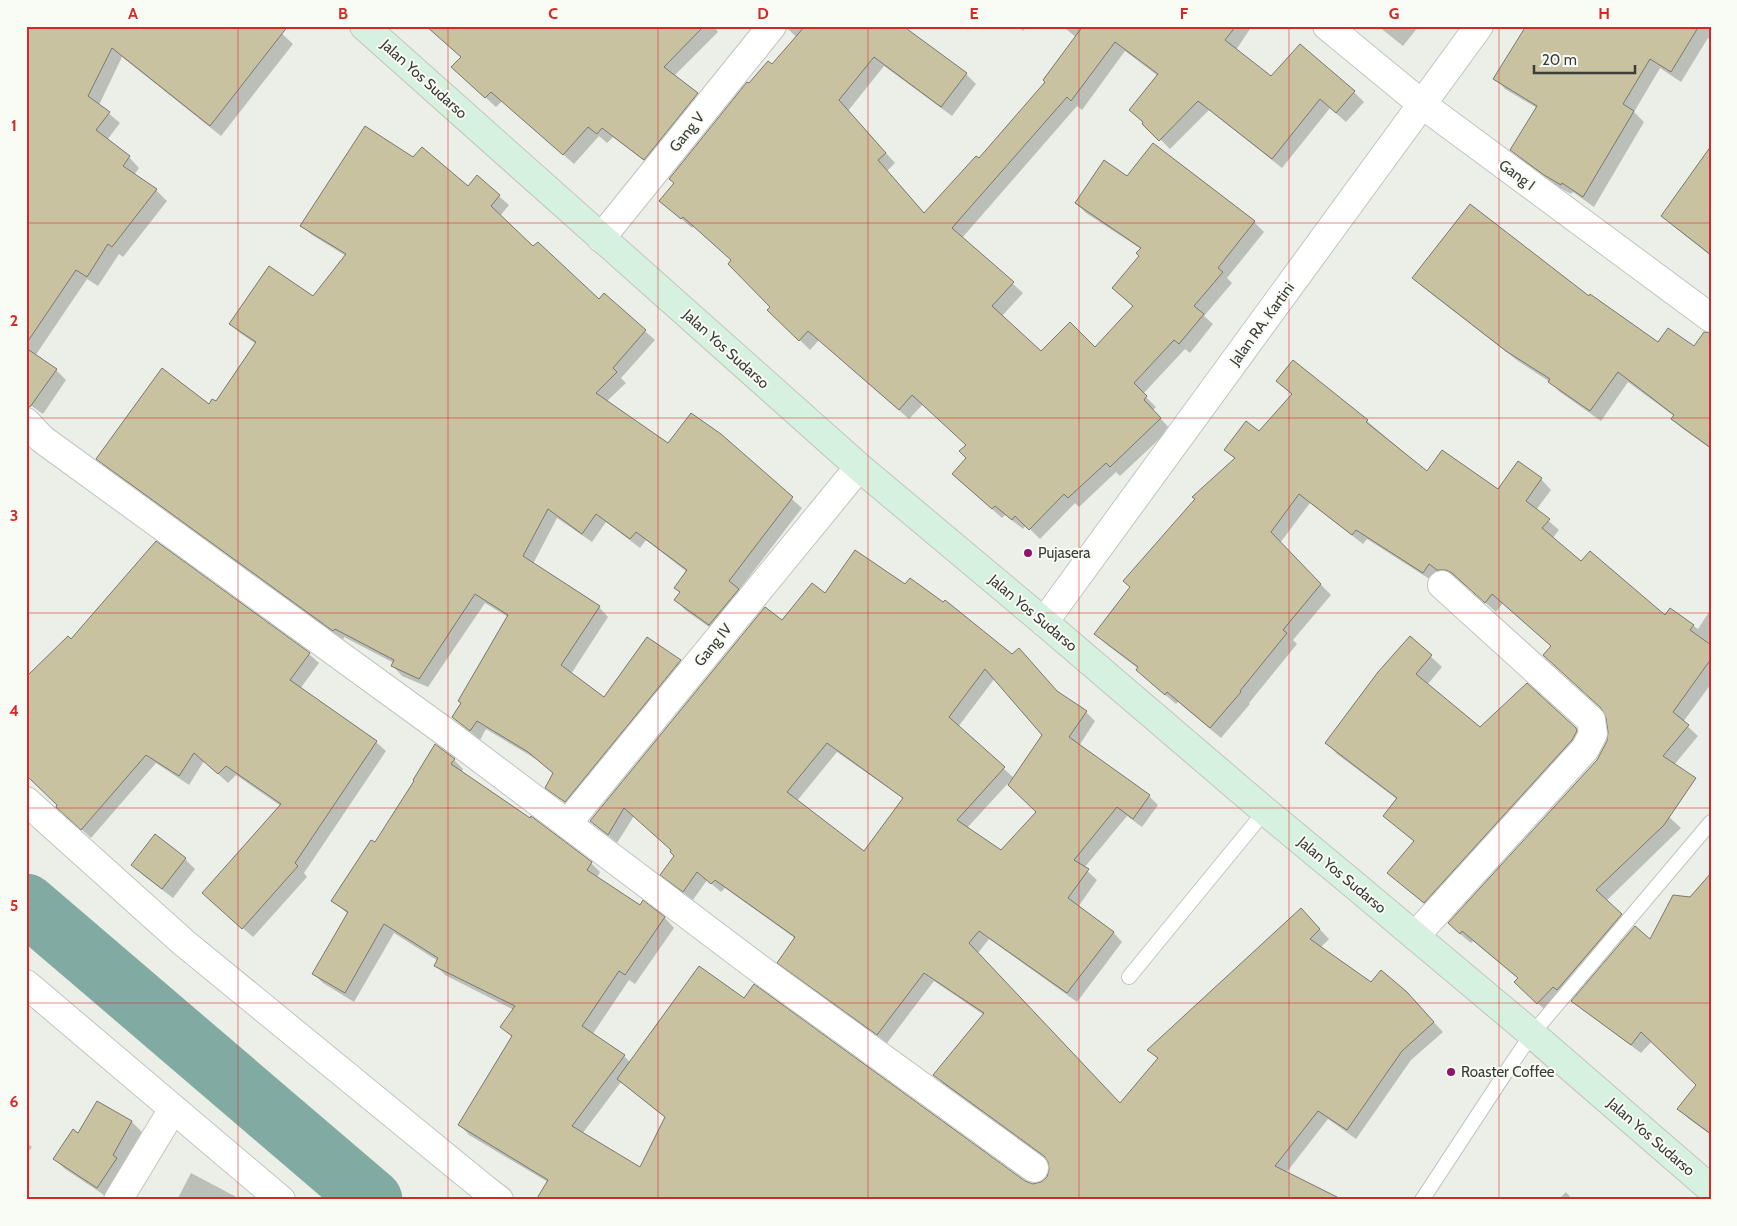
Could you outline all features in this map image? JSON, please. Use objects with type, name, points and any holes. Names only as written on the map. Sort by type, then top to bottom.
[{"type":"main road","name":"Jalan Yos Sudarso","points":[[364,26],[858,467],[1532,1034],[1711,1189]]},
{"type":"street","name":"Gang V","points":[[601,238],[772,26]]},
{"type":"street","name":"Gang I","points":[[1327,26],[1422,106],[1711,318]]},
{"type":"street","name":"Jalan RA. Kartini","points":[[1044,622],[1479,26]]},
{"type":"street","points":[[26,422],[42,439],[448,734],[761,970],[1034,1168]]},
{"type":"street","name":"Gang IV","points":[[567,824],[858,467]]},
{"type":"street","points":[[1415,936],[1585,749],[1593,734],[1591,720],[1442,585]]},
{"type":"street","points":[[26,801],[183,942],[499,1200]]},
{"type":"street","points":[[26,984],[281,1200]]},
{"type":"street","points":[[118,1200],[173,1109]]},
{"type":"lane","points":[[1129,977],[1265,811]]},
{"type":"lane","points":[[1422,1200],[1532,1034],[1711,822]]},
{"type":"building","points":[[26,26],[288,26],[210,126],[112,48],[88,96],[110,112],[96,130],[130,156],[123,166],[157,189],[112,247],[108,244],[87,277],[76,270],[26,344]]},
{"type":"building","points":[[426,26],[704,26],[664,67],[698,93],[644,160],[602,128],[597,134],[588,127],[563,155],[491,92],[485,98],[451,67],[461,57]]},
{"type":"building","points":[[805,26],[903,26],[967,73],[941,107],[874,57],[839,100],[886,153],[878,160],[924,213],[976,156],[979,158],[1045,82],[1043,80],[1083,26],[1236,26],[1225,40],[1271,76],[1300,44],[1355,91],[1336,113],[1320,99],[1272,159],[1198,101],[1159,141],[1142,124],[1143,122],[1129,110],[1158,74],[1115,42],[1071,101],[1067,97],[952,228],[1014,282],[992,306],[1041,351],[1070,322],[1095,347],[1133,306],[1112,288],[1139,256],[1136,253],[1141,248],[1075,203],[1104,160],[1127,176],[1153,143],[1255,221],[1218,268],[1223,272],[1194,306],[1204,314],[1179,344],[1174,340],[1134,383],[1147,396],[1144,400],[1161,418],[1110,467],[1106,463],[1068,498],[1064,494],[1029,530],[1015,516],[1012,520],[995,506],[992,509],[952,474],[966,458],[959,451],[966,445],[912,395],[899,410],[808,331],[799,341],[767,310],[770,307],[728,264],[731,260],[683,217],[681,219],[659,201],[674,183],[669,179],[747,82],[749,83],[768,61],[772,64]]},
{"type":"building","points":[[1526,26],[1699,26],[1671,72],[1650,59],[1623,104],[1634,111],[1583,197],[1562,183],[1561,185],[1544,175],[1510,150],[1537,106],[1493,79]]},
{"type":"building","points":[[365,126],[413,157],[422,147],[468,186],[477,175],[500,195],[491,206],[533,246],[538,242],[599,299],[604,293],[646,330],[613,368],[617,372],[596,393],[668,443],[691,413],[721,434],[793,497],[729,581],[739,589],[709,625],[674,600],[680,592],[674,588],[687,570],[636,532],[630,539],[596,514],[582,534],[548,509],[523,556],[600,606],[561,665],[604,697],[647,637],[681,660],[565,802],[545,788],[553,773],[528,752],[477,721],[470,731],[452,717],[461,703],[458,701],[508,615],[475,594],[419,679],[391,666],[394,660],[335,629],[333,631],[96,459],[162,368],[209,404],[212,399],[216,401],[256,342],[229,324],[269,266],[313,296],[346,254],[300,226]]},
{"type":"building","points":[[1711,146],[1711,255],[1661,216]]},
{"type":"building","points":[[1470,204],[1589,296],[1590,294],[1658,342],[1668,328],[1694,346],[1704,332],[1711,333],[1711,448],[1671,419],[1674,415],[1618,372],[1590,411],[1548,382],[1550,379],[1506,351],[1412,278]]},
{"type":"building","points":[[26,348],[57,369],[30,407],[26,407]]},
{"type":"building","points":[[1293,360],[1368,420],[1366,422],[1427,471],[1442,450],[1498,489],[1518,461],[1542,478],[1526,501],[1550,519],[1542,528],[1581,561],[1590,551],[1665,615],[1670,608],[1694,625],[1690,630],[1711,645],[1711,659],[1673,712],[1689,725],[1663,756],[1696,778],[1664,825],[1596,890],[1622,914],[1557,990],[1553,987],[1537,1004],[1514,982],[1518,978],[1462,931],[1460,934],[1448,923],[1597,760],[1607,741],[1608,732],[1606,718],[1601,708],[1543,655],[1551,646],[1492,594],[1485,603],[1452,573],[1446,570],[1437,570],[1429,564],[1423,573],[1356,530],[1352,535],[1299,494],[1271,532],[1321,584],[1283,630],[1287,633],[1210,728],[1167,692],[1165,695],[1136,670],[1138,667],[1094,634],[1130,587],[1123,581],[1195,499],[1192,497],[1235,458],[1224,450],[1246,421],[1259,431],[1292,394],[1276,381]]},
{"type":"building","points":[[156,541],[310,653],[290,680],[377,741],[295,863],[298,866],[242,929],[202,893],[281,804],[226,766],[218,774],[194,753],[179,776],[146,755],[81,830],[26,775],[26,677],[68,636],[71,639]]},
{"type":"building","points":[[855,550],[905,584],[910,578],[943,602],[945,600],[1012,654],[1019,648],[1057,691],[1087,711],[1069,737],[1150,795],[1133,819],[1117,807],[1074,860],[1089,869],[1068,898],[1114,932],[1067,993],[979,931],[969,943],[1120,1103],[1158,1058],[1147,1050],[1301,908],[1320,929],[1310,939],[1371,982],[1381,970],[1407,992],[1434,1022],[1402,1051],[1347,1130],[1318,1111],[1275,1166],[1343,1200],[536,1200],[548,1180],[458,1125],[512,1036],[500,1027],[515,1006],[434,966],[438,958],[384,924],[345,993],[312,974],[348,912],[331,901],[371,840],[375,842],[435,744],[455,759],[451,764],[530,818],[531,816],[592,862],[587,870],[640,905],[643,900],[665,917],[625,975],[619,971],[582,1026],[625,1055],[572,1126],[640,1167],[665,1117],[617,1079],[699,966],[744,998],[754,984],[1025,1181],[1033,1184],[1041,1182],[1047,1177],[1049,1170],[1048,1162],[1044,1156],[933,1075],[984,1013],[924,973],[877,1035],[777,963],[795,937],[715,880],[711,884],[697,872],[683,892],[660,875],[674,856],[670,852],[671,850],[624,808],[608,835],[590,821],[765,607],[782,620],[812,583],[825,593]],"holes":[[[985,669],[1042,735],[1008,785],[1036,812],[1001,850],[957,820],[1005,767],[949,717]],[[827,743],[903,798],[864,851],[787,792]]]},
{"type":"building","points":[[1410,636],[1432,655],[1416,674],[1480,727],[1527,683],[1577,731],[1572,740],[1424,903],[1387,873],[1414,841],[1383,816],[1397,798],[1325,743],[1378,672]]},
{"type":"building","points":[[155,834],[186,858],[162,889],[131,865]]},
{"type":"building","points":[[1711,873],[1711,1134],[1677,1109],[1696,1085],[1641,1032],[1631,1045],[1571,1001],[1635,926],[1650,939],[1673,895],[1690,897]]},
{"type":"building","points":[[97,1101],[132,1121],[113,1155],[117,1158],[97,1188],[53,1159],[73,1129],[78,1133]]},
{"type":"waterway","points":[[26,904],[372,1200]]},
{"type":"place","name":"Pujasera","points":[[1028,553]]},
{"type":"place","name":"Roaster Coffee","points":[[1451,1072]]}]
